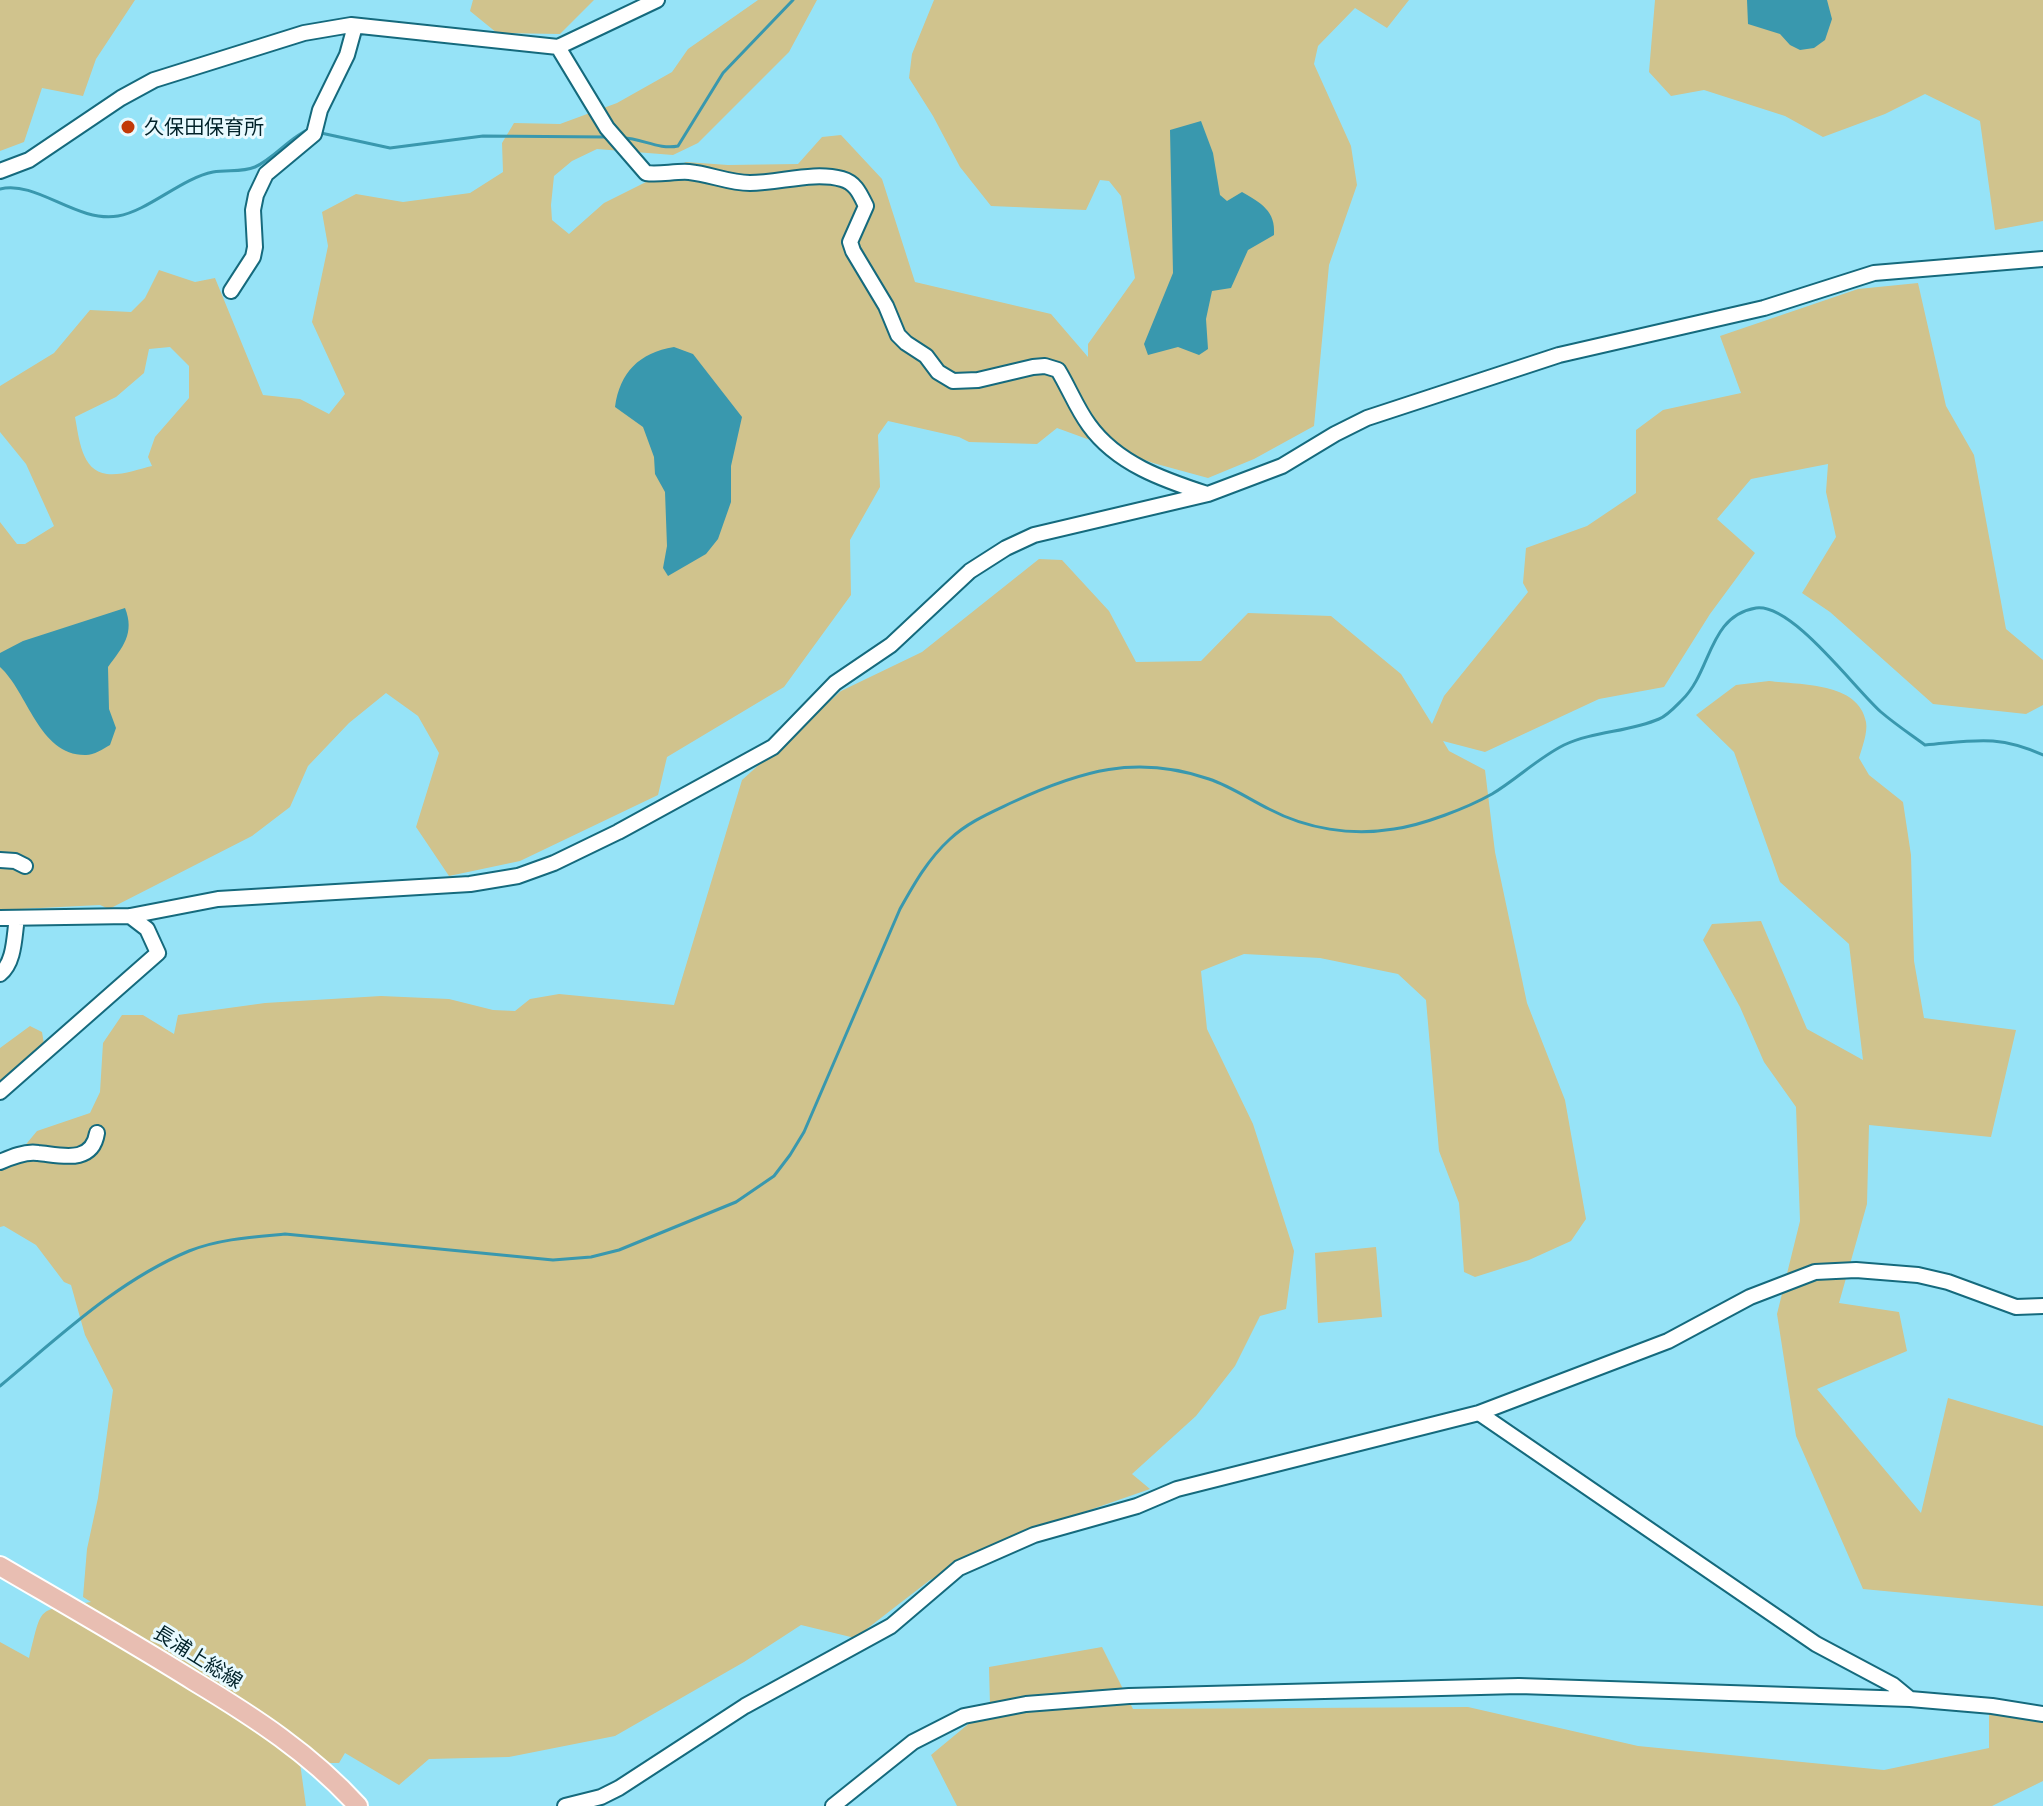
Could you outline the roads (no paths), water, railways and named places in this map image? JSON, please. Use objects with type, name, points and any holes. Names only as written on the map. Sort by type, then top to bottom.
[{"type":"main road","name":"長浦上総線","points":[[0,1566],[269,1727],[335,1779],[353,1804]]},
{"type":"street","points":[[0,171],[29,160],[121,98],[154,80],[304,33],[355,26],[558,47],[657,0]]},
{"type":"street","points":[[231,291],[253,257],[256,195],[266,174],[314,134],[320,110],[347,55],[355,26]]},
{"type":"street","points":[[558,47],[607,128],[646,173],[666,170],[694,172],[750,183],[816,177],[843,179],[852,183],[866,206],[850,242],[853,251],[886,306],[898,335],[926,356],[938,372],[953,381],[978,380],[1033,367],[1045,366],[1058,370],[1089,426],[1107,443],[1155,477],[1208,494]]},
{"type":"street","points":[[0,918],[130,916],[218,899],[470,884],[518,876],[554,863],[618,832],[773,747],[835,683],[891,645],[970,571],[1034,535],[1208,494],[1282,466],[1367,418],[1559,355],[1764,308],[1874,273],[2043,259]]},
{"type":"street","points":[[0,860],[15,861],[25,866]]},
{"type":"street","points":[[0,1092],[158,953],[147,929],[130,916]]},
{"type":"street","points":[[0,974],[5,971],[12,954],[17,918]]},
{"type":"street","points":[[0,1162],[26,1153],[77,1157],[91,1149],[97,1133]]},
{"type":"street","points":[[565,1806],[601,1797],[619,1788],[745,1706],[891,1626],[959,1568],[1020,1541],[1137,1506],[1177,1489],[1479,1413],[1668,1341],[1750,1297],[1815,1272],[1856,1270],[1918,1275],[1948,1282],[2016,1307],[2043,1306]]},
{"type":"street","points":[[1479,1413],[1778,1619],[1839,1659],[1893,1685],[1910,1699]]},
{"type":"street","points":[[833,1806],[913,1742],[964,1716],[1026,1704],[1129,1696],[1519,1686],[1910,1699],[2043,1714]]},
{"type":"water","points":[[1747,0],[1827,0],[1832,19],[1825,40],[1814,48],[1800,50],[1780,34],[1748,24]]},
{"type":"water","points":[[1201,121],[1213,153],[1220,195],[1227,201],[1242,192],[1261,204],[1273,220],[1274,235],[1248,250],[1231,288],[1212,291],[1206,319],[1208,349],[1199,355],[1178,347],[1148,355],[1144,344],[1173,273],[1170,130]]},
{"type":"water","points":[[674,347],[693,354],[742,417],[731,466],[731,502],[718,539],[706,554],[668,576],[663,568],[667,546],[665,492],[655,474],[654,457],[643,427],[615,407],[621,384],[633,366],[651,354]]},
{"type":"water","points":[[125,608],[128,632],[123,646],[108,667],[109,709],[116,728],[110,745],[89,755],[70,753],[57,745],[36,721],[0,667],[0,653],[23,641]]},
{"type":"waterway","points":[[623,138],[678,146],[723,73],[793,0]]},
{"type":"waterway","points":[[0,189],[28,190],[87,213],[118,216],[141,208],[201,175],[255,167],[310,129]]},
{"type":"waterway","points":[[321,133],[390,148],[483,136],[607,137]]},
{"type":"waterway","points":[[0,1386],[113,1294],[163,1263],[212,1244],[285,1234],[553,1260],[591,1257],[619,1250],[736,1202],[774,1176],[804,1132],[900,909],[935,855],[957,833],[980,818],[1062,782],[1109,770],[1157,768],[1217,782],[1284,816],[1314,826],[1362,832],[1418,824],[1482,799],[1564,745],[1662,718],[1692,688],[1719,633],[1728,622],[1740,613],[1756,608],[1771,610],[1804,632],[1881,712],[1925,745],[1998,742],[2043,755]]},
{"type":"place","name":"久保田保育所","points":[[128,127]]}]
